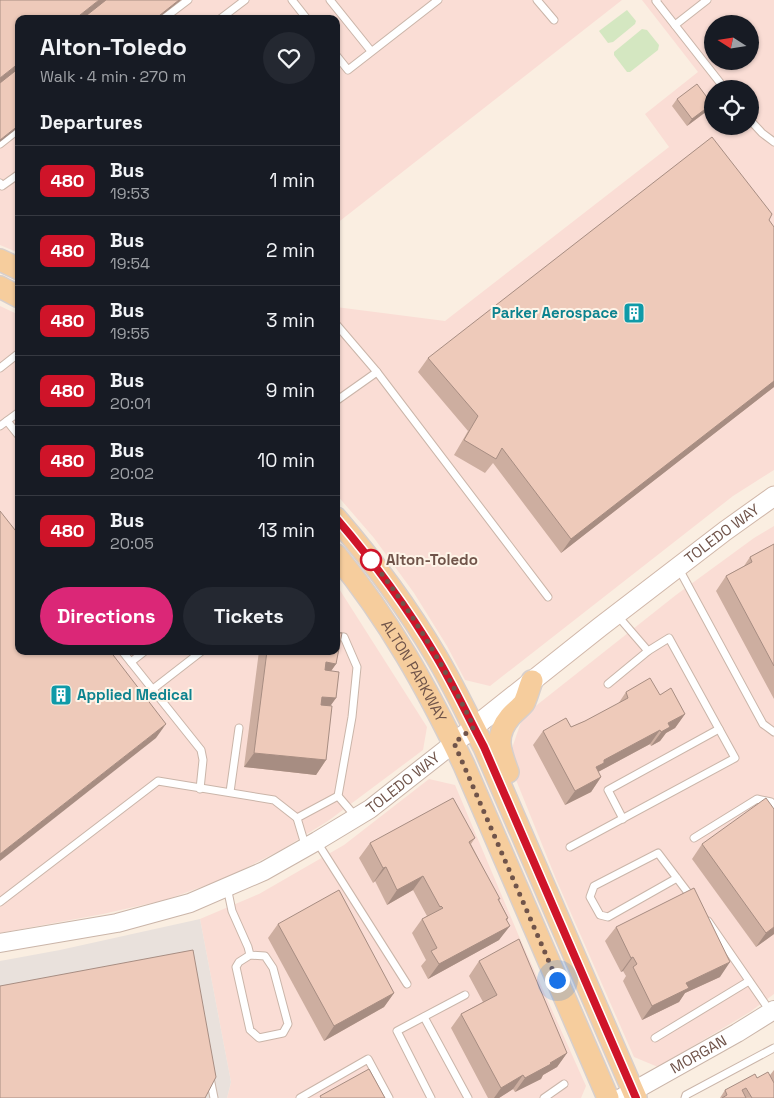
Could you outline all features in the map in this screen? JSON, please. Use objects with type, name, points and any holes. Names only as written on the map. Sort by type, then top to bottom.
[{"type":"main road","points":[[0,260],[15,267]]},
{"type":"main road","points":[[0,287],[15,295]]},
{"type":"main road","name":"TOLEDO WAY","points":[[454,743],[617,614],[774,496]]},
{"type":"main road","name":"ALTON PARKWAY","points":[[340,523],[371,560],[416,624],[442,666],[474,727],[524,841],[630,1096]]},
{"type":"main road","name":"ALTON PARKWAY","points":[[340,560],[389,625],[423,683],[454,743],[608,1098]]},
{"type":"main road","points":[[524,841],[526,820],[499,750],[499,743],[503,726],[524,703],[532,681]]},
{"type":"street","name":"TOLEDO WAY","points":[[0,943],[117,923],[190,903],[264,871],[370,808],[454,743]]},
{"type":"street","name":"MORGAN","points":[[630,1096],[773,1013]]},
{"type":"lane","points":[[168,15],[188,0]]},
{"type":"lane","points":[[225,15],[245,0]]},
{"type":"lane","points":[[292,0],[304,15]]},
{"type":"lane","points":[[330,0],[372,51]]},
{"type":"lane","points":[[340,61],[348,70],[438,0]]},
{"type":"lane","points":[[537,0],[554,20]]},
{"type":"lane","points":[[657,0],[718,80]]},
{"type":"lane","points":[[675,25],[707,0]]},
{"type":"lane","points":[[759,130],[774,142]]},
{"type":"lane","points":[[0,144],[15,132]]},
{"type":"lane","points":[[0,183],[2,186],[15,177]]},
{"type":"lane","points":[[340,329],[377,372],[548,597]]},
{"type":"lane","points":[[0,367],[15,356]]},
{"type":"lane","points":[[340,398],[377,372]]},
{"type":"lane","points":[[0,426],[15,415]]},
{"type":"lane","points":[[7,421],[15,431]]},
{"type":"lane","points":[[678,567],[763,724],[774,732]]},
{"type":"lane","points":[[617,614],[648,651]]},
{"type":"lane","points":[[338,796],[352,717],[357,667],[344,638],[340,637]]},
{"type":"lane","points":[[570,847],[735,758],[669,638],[648,651],[608,684]]},
{"type":"lane","points":[[125,655],[201,750],[203,760],[200,789]]},
{"type":"lane","points":[[131,662],[140,655]]},
{"type":"lane","points":[[153,689],[197,655]]},
{"type":"lane","points":[[230,792],[239,728]]},
{"type":"lane","points":[[623,819],[608,790],[719,729]]},
{"type":"lane","points":[[0,902],[158,781],[274,800],[298,818],[312,844],[407,984]]},
{"type":"lane","points":[[338,796],[356,817]]},
{"type":"lane","points":[[298,818],[338,796]]},
{"type":"lane","points":[[694,838],[757,798],[771,802],[774,807]]},
{"type":"lane","points":[[677,878],[608,917],[600,915],[590,897],[594,886],[658,853],[677,878],[695,902]]},
{"type":"lane","points":[[227,887],[232,911],[250,954]]},
{"type":"lane","points":[[701,910],[773,1013]]},
{"type":"lane","points":[[250,954],[265,956],[273,968],[288,1024],[282,1034],[259,1038],[250,1030],[236,967],[239,962],[250,954]]},
{"type":"lane","points":[[655,1038],[750,981]]},
{"type":"lane","points":[[431,1098],[397,1030],[465,995]]},
{"type":"lane","points":[[424,1017],[468,1098]]},
{"type":"lane","points":[[685,1098],[686,1095],[774,1048]]},
{"type":"lane","points":[[300,1098],[368,1059],[389,1098]]},
{"type":"lane","points":[[208,1070],[214,1098]]},
{"type":"lane","points":[[544,1098],[564,1084]]},
{"type":"shaded area","points":[[0,0],[622,0],[340,221],[340,15],[15,15],[15,251],[0,245]]},
{"type":"shaded area","points":[[642,0],[774,0],[774,470],[733,496],[490,686],[465,680],[447,646],[414,593],[374,538],[340,499],[340,308],[445,321],[669,147],[645,114],[698,72]]},
{"type":"shaded area","points":[[0,306],[15,313],[15,655],[340,655],[340,590],[427,727],[423,750],[328,821],[281,850],[224,879],[165,900],[103,914],[0,933]]},
{"type":"shaded area","points":[[774,526],[774,994],[750,1012],[658,1067],[634,1057],[556,879],[508,760],[523,716],[676,595],[754,538]]},
{"type":"shaded area","points":[[429,779],[455,785],[518,934],[586,1086],[581,1098],[227,1098],[231,1082],[200,919],[259,894],[344,845]]},
{"type":"shaded area","points":[[200,919],[231,1082],[227,1098],[0,1098],[0,961],[60,950]]},
{"type":"green space","points":[[627,10],[636,21],[635,24],[613,42],[608,43],[599,31]]},
{"type":"green space","points":[[642,29],[647,30],[659,45],[658,50],[630,72],[627,72],[614,55],[614,52]]},
{"type":"building","points":[[0,0],[99,0],[80,15],[15,15],[15,66],[0,78]]},
{"type":"building","points":[[106,0],[179,0],[160,15],[87,15]]},
{"type":"building","points":[[15,71],[15,128],[0,140],[0,83]]},
{"type":"building","points":[[697,84],[704,93],[704,110],[692,119],[677,99]]},
{"type":"building","name":"Parker Aerospace","points":[[712,137],[772,214],[769,220],[774,227],[774,381],[571,539],[502,448],[496,459],[464,440],[478,416],[428,358]]},
{"type":"building","name":"Applied Medical","points":[[0,511],[15,530],[15,655],[113,655],[166,724],[0,854]]},
{"type":"building","points":[[774,544],[774,666],[726,576],[752,562],[750,557]]},
{"type":"building","points":[[266,655],[338,655],[336,664],[326,662],[325,670],[339,672],[336,698],[322,697],[321,705],[332,706],[326,760],[254,753]]},
{"type":"building","points":[[650,678],[660,695],[671,688],[685,714],[668,723],[670,727],[661,732],[660,730],[604,760],[604,763],[596,767],[601,777],[575,791],[543,731],[566,718],[571,727],[585,721],[628,698],[626,692]]},
{"type":"building","points":[[453,798],[475,838],[469,842],[500,899],[498,899],[510,926],[439,964],[431,951],[437,948],[422,919],[443,908],[440,907],[423,876],[397,890],[386,867],[383,868],[370,843]]},
{"type":"building","points":[[766,798],[774,809],[774,927],[766,933],[702,844]]},
{"type":"building","points":[[694,888],[730,962],[686,983],[689,988],[652,1006],[633,967],[637,964],[633,957],[631,958],[616,927]]},
{"type":"building","points":[[339,890],[394,993],[334,1026],[278,924]]},
{"type":"building","points":[[519,939],[567,1053],[525,1078],[523,1075],[501,1088],[461,1014],[497,995],[479,961]]},
{"type":"building","points":[[193,950],[216,1077],[205,1098],[0,1098],[0,986]]},
{"type":"building","points":[[369,1069],[385,1098],[321,1098],[320,1096]]},
{"type":"building","points":[[768,1072],[774,1083],[774,1098],[752,1098],[746,1088],[742,1090],[746,1098],[722,1098],[727,1095],[725,1090],[755,1074],[757,1078]]},
{"type":"bus line","name":"480","points":[[340,523],[388,582],[437,658],[460,700],[484,747],[636,1098]]},
{"type":"place","name":"Parker Aerospace","points":[[634,313]]},
{"type":"place","name":"Alton-Toledo","points":[[371,560]]},
{"type":"place","name":"Applied Medical","points":[[61,695]]},
{"type":"route","points":[[371,560],[388,582],[437,658],[474,727],[454,743],[557,980]]}]
